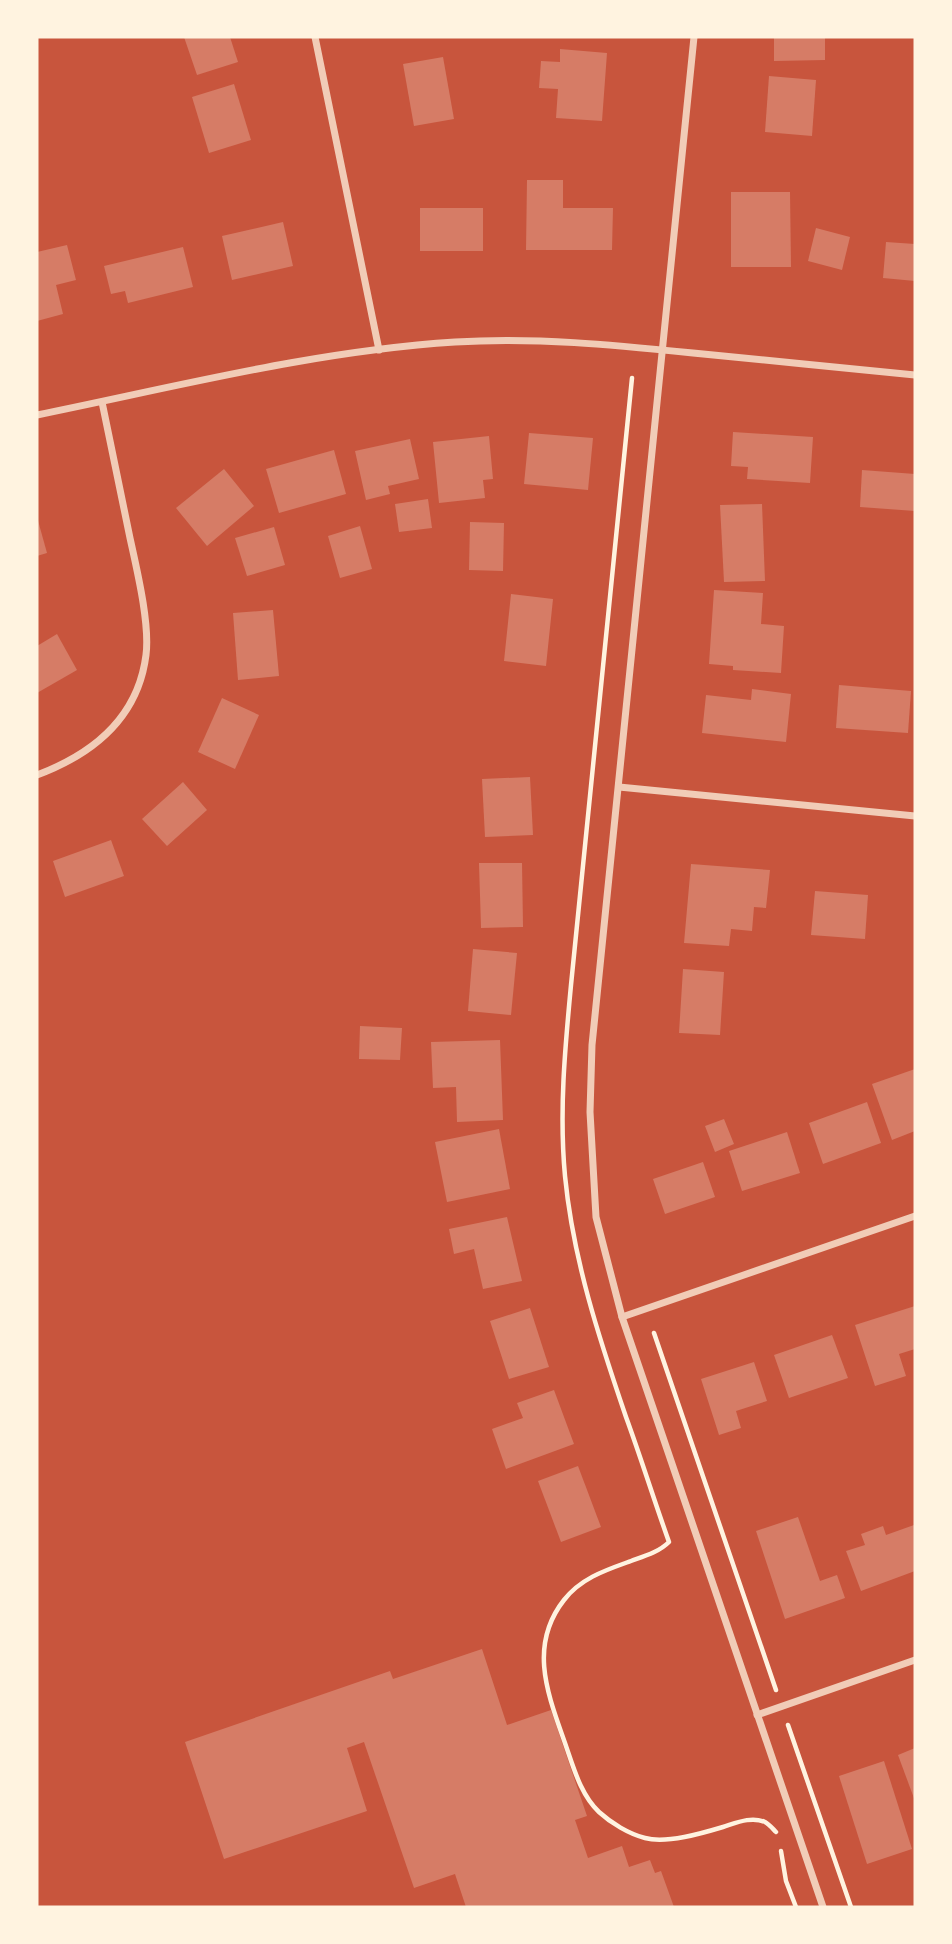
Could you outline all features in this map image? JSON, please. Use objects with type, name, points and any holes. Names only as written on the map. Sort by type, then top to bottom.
[{"type":"street","points":[[315,37],[379,350]]},
{"type":"street","points":[[694,37],[592,1045],[590,1112],[596,1217],[622,1317],[823,1907]]},
{"type":"street","points":[[37,415],[292,363],[455,342],[541,341],[915,375]]},
{"type":"street","points":[[37,775],[75,759],[98,743],[125,712],[137,690],[146,655],[146,627],[135,563],[102,402]]},
{"type":"street","points":[[619,787],[915,816]]},
{"type":"street","points":[[622,1317],[915,1216]]},
{"type":"street","points":[[757,1715],[915,1660]]},
{"type":"path","points":[[654,1333],[772,1679]]},
{"type":"path","points":[[790,1733],[851,1907]]},
{"type":"building","points":[[184,37],[230,37],[238,62],[197,75]]},
{"type":"building","points":[[774,37],[825,37],[825,60],[774,61]]},
{"type":"building","points":[[560,49],[607,53],[602,121],[556,118],[558,89],[539,88],[541,61],[560,62]]},
{"type":"building","points":[[443,57],[454,119],[414,126],[403,64]]},
{"type":"building","points":[[769,76],[816,80],[812,136],[765,132]]},
{"type":"building","points":[[234,84],[251,140],[209,153],[192,97]]},
{"type":"building","points":[[527,180],[563,180],[563,208],[613,208],[612,250],[526,250]]},
{"type":"building","points":[[731,192],[790,192],[791,267],[731,267]]},
{"type":"building","points":[[420,208],[483,208],[483,251],[420,251]]},
{"type":"building","points":[[283,222],[293,266],[232,280],[222,236]]},
{"type":"building","points":[[816,228],[850,237],[842,270],[808,261]]},
{"type":"building","points":[[886,242],[915,244],[915,281],[883,278]]},
{"type":"building","points":[[67,245],[76,280],[56,285],[63,314],[37,321],[37,252]]},
{"type":"building","points":[[183,247],[193,287],[128,303],[125,291],[111,294],[104,266]]},
{"type":"building","points":[[733,432],[813,437],[810,483],[747,479],[748,467],[731,466]]},
{"type":"building","points":[[529,433],[593,438],[588,490],[524,484]]},
{"type":"building","points":[[489,436],[493,479],[483,480],[485,498],[439,503],[433,442]]},
{"type":"building","points":[[410,439],[419,479],[388,486],[390,494],[366,500],[355,451]]},
{"type":"building","points":[[334,450],[346,494],[279,513],[266,469]]},
{"type":"building","points":[[224,469],[254,506],[207,546],[176,508]]},
{"type":"building","points":[[862,470],[915,474],[915,511],[860,507]]},
{"type":"building","points":[[428,499],[432,528],[399,532],[395,504]]},
{"type":"building","points":[[762,504],[765,581],[724,582],[720,505]]},
{"type":"building","points":[[37,517],[47,553],[37,556]]},
{"type":"building","points":[[470,522],[504,523],[503,571],[469,570]]},
{"type":"building","points":[[360,526],[372,569],[340,578],[328,536]]},
{"type":"building","points":[[274,527],[285,565],[247,576],[235,538]]},
{"type":"building","points":[[714,590],[763,593],[761,624],[784,626],[781,673],[733,670],[733,666],[709,664]]},
{"type":"building","points":[[511,594],[553,599],[546,666],[504,661]]},
{"type":"building","points":[[273,610],[279,676],[238,680],[233,613]]},
{"type":"building","points":[[57,634],[77,670],[37,693],[37,646]]},
{"type":"building","points":[[839,685],[911,691],[908,733],[836,728]]},
{"type":"building","points":[[752,689],[791,694],[786,742],[702,733],[706,695],[751,700]]},
{"type":"building","points":[[222,698],[259,715],[235,769],[198,752]]},
{"type":"building","points":[[530,777],[533,835],[485,837],[482,779]]},
{"type":"building","points":[[183,782],[207,810],[167,846],[142,819]]},
{"type":"building","points":[[111,840],[124,876],[65,897],[53,861]]},
{"type":"building","points":[[479,863],[522,863],[523,927],[481,928]]},
{"type":"building","points":[[691,864],[770,870],[766,908],[754,907],[752,931],[731,929],[729,946],[684,943]]},
{"type":"building","points":[[815,891],[868,895],[865,939],[811,935]]},
{"type":"building","points":[[473,949],[517,953],[511,1015],[468,1011]]},
{"type":"building","points":[[683,969],[724,972],[720,1035],[679,1033]]},
{"type":"building","points":[[360,1026],[402,1028],[400,1060],[359,1059]]},
{"type":"building","points":[[500,1040],[503,1120],[457,1122],[456,1087],[433,1088],[431,1042]]},
{"type":"building","points":[[915,1069],[915,1131],[892,1140],[872,1084]]},
{"type":"building","points":[[867,1102],[881,1143],[823,1164],[809,1123]]},
{"type":"building","points":[[724,1119],[734,1144],[715,1152],[705,1126]]},
{"type":"building","points":[[499,1129],[510,1189],[447,1202],[435,1142]]},
{"type":"building","points":[[787,1132],[800,1173],[742,1191],[729,1151]]},
{"type":"building","points":[[703,1162],[715,1197],[665,1214],[653,1179]]},
{"type":"building","points":[[507,1217],[522,1281],[483,1289],[474,1249],[454,1254],[449,1229]]},
{"type":"building","points":[[915,1306],[915,1349],[899,1354],[906,1376],[875,1386],[855,1325]]},
{"type":"building","points":[[530,1308],[549,1367],[509,1379],[490,1321]]},
{"type":"building","points":[[832,1335],[848,1378],[789,1398],[774,1355]]},
{"type":"building","points":[[754,1362],[767,1401],[736,1411],[741,1428],[719,1435],[701,1379]]},
{"type":"building","points":[[554,1390],[574,1444],[506,1469],[492,1429],[523,1418],[517,1403]]},
{"type":"building","points":[[578,1466],[601,1527],[561,1542],[538,1481]]},
{"type":"building","points":[[798,1517],[820,1581],[837,1575],[845,1598],[785,1619],[756,1531]]},
{"type":"building","points":[[914,1525],[915,1571],[861,1591],[846,1551],[865,1545],[861,1534],[883,1526],[886,1535]]},
{"type":"building","points":[[482,1649],[507,1725],[551,1710],[587,1816],[575,1820],[588,1858],[622,1846],[629,1867],[650,1860],[655,1873],[661,1871],[674,1907],[466,1907],[455,1874],[414,1888],[364,1742],[347,1748],[367,1811],[224,1859],[185,1742],[390,1671],[393,1679]]},
{"type":"building","points":[[915,1748],[915,1801],[898,1755]]},
{"type":"building","points":[[884,1761],[912,1849],[867,1864],[839,1776]]}]
